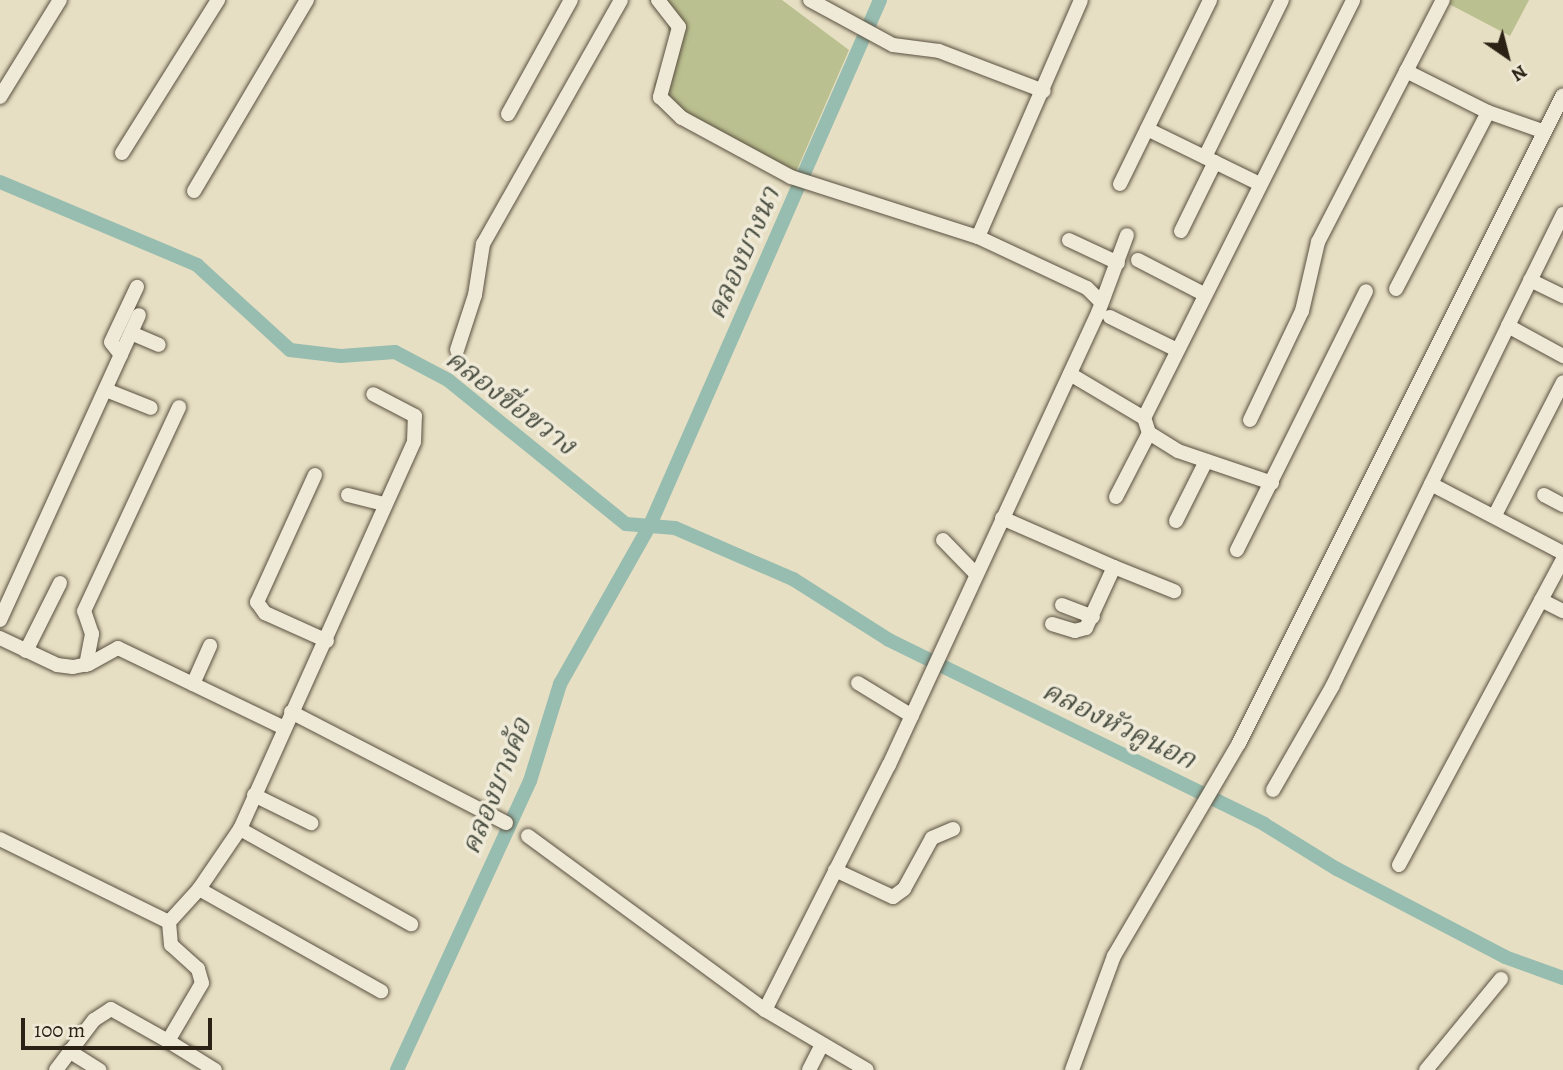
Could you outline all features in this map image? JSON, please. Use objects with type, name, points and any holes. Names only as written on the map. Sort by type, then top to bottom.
[{"type":"street","points":[[0,97],[60,0]]},
{"type":"street","points":[[122,153],[218,0]]},
{"type":"street","points":[[194,191],[307,0]]},
{"type":"street","points":[[508,114],[571,0]]},
{"type":"street","points":[[457,350],[475,295],[482,244],[621,0]]},
{"type":"street","points":[[658,0],[680,27],[676,48],[660,83],[663,103],[682,118],[791,177],[978,237],[1087,288],[1100,300]]},
{"type":"street","points":[[810,0],[860,30],[892,45],[939,51],[1044,91]]},
{"type":"street","points":[[978,237],[1044,91],[1081,0]]},
{"type":"street","points":[[1120,184],[1210,0]]},
{"type":"street","points":[[1181,231],[1282,0]]},
{"type":"street","points":[[1144,418],[1353,0]]},
{"type":"street","points":[[1250,420],[1302,311],[1318,242],[1443,0]]},
{"type":"street","points":[[1406,71],[1488,112],[1545,132]]},
{"type":"street","points":[[1072,1070],[1114,956],[1220,777],[1563,95]]},
{"type":"street","points":[[1396,289],[1488,112]]},
{"type":"street","points":[[1147,130],[1260,184]]},
{"type":"street","points":[[1273,790],[1332,687],[1563,214]]},
{"type":"street","points":[[765,1010],[912,716],[1098,313],[1100,300],[1118,263],[1127,235]]},
{"type":"street","points":[[1069,240],[1118,263]]},
{"type":"street","points":[[1138,260],[1204,294]]},
{"type":"street","points":[[1530,280],[1563,296]]},
{"type":"street","points":[[121,355],[111,342],[137,287]]},
{"type":"street","points":[[1237,550],[1366,291]]},
{"type":"street","points":[[0,620],[139,315]]},
{"type":"street","points":[[1110,317],[1177,351]]},
{"type":"street","points":[[1508,326],[1563,356]]},
{"type":"street","points":[[131,333],[159,345]]},
{"type":"street","points":[[1070,374],[1144,418],[1149,433],[1206,461],[1272,483]]},
{"type":"street","points":[[1495,515],[1563,382]]},
{"type":"street","points":[[106,390],[151,408]]},
{"type":"street","points":[[168,1041],[182,1023],[202,977],[171,945],[169,922],[199,889],[240,829],[282,727],[327,641],[385,504],[410,454],[417,420],[412,412],[373,394]]},
{"type":"street","points":[[86,665],[92,634],[84,611],[179,407]]},
{"type":"street","points":[[1116,497],[1149,433]]},
{"type":"street","points":[[1176,521],[1206,461]]},
{"type":"street","points":[[315,475],[257,602],[265,613],[327,641]]},
{"type":"street","points":[[1431,484],[1495,515],[1563,553]]},
{"type":"street","points":[[348,495],[385,504]]},
{"type":"street","points":[[1544,495],[1563,505]]},
{"type":"street","points":[[1002,518],[1174,591]]},
{"type":"street","points":[[943,540],[976,575]]},
{"type":"street","points":[[1399,865],[1563,559]]},
{"type":"street","points":[[1052,624],[1082,631],[1093,617],[1114,567]]},
{"type":"street","points":[[26,651],[60,583]]},
{"type":"street","points":[[1541,600],[1563,611]]},
{"type":"street","points":[[1062,605],[1093,617]]},
{"type":"street","points":[[0,639],[57,665],[86,665],[118,648],[282,727]]},
{"type":"street","points":[[193,684],[210,646]]},
{"type":"street","points":[[858,683],[912,716]]},
{"type":"street","points":[[291,712],[506,823]]},
{"type":"street","points":[[254,795],[311,823]]},
{"type":"street","points":[[240,829],[411,924]]},
{"type":"street","points":[[835,870],[893,897],[904,889],[932,838],[953,829]]},
{"type":"street","points":[[528,836],[765,1010],[867,1070]]},
{"type":"street","points":[[0,839],[169,922]]},
{"type":"street","points":[[199,889],[381,991]]},
{"type":"street","points":[[1426,1070],[1501,979]]},
{"type":"street","points":[[56,1070],[94,1020],[111,1009],[215,1070]]},
{"type":"street","points":[[809,1070],[822,1045]]},
{"type":"street","points":[[69,1051],[99,1070]]},
{"type":"green space","points":[[649,0],[782,0],[849,50],[793,179],[664,111],[655,99],[654,84],[671,46],[667,22]]},
{"type":"green space","points":[[1451,0],[1529,0],[1510,36],[1449,4]]},
{"type":"waterway","name":"คลองบางค้อ","points":[[397,1070],[530,781],[560,684],[650,525],[880,0]]},
{"type":"waterway","name":"คลองหัวคูนอก","points":[[0,182],[197,265],[290,350],[341,356],[395,352],[448,380],[626,524],[675,528],[793,579],[889,640],[1264,824],[1337,869],[1505,957],[1563,978]]},
{"type":"water label","name":"คลองบางนา","points":[[743,253]]},
{"type":"water label","name":"คลองขื่อขวาง","points":[[511,402]]}]
